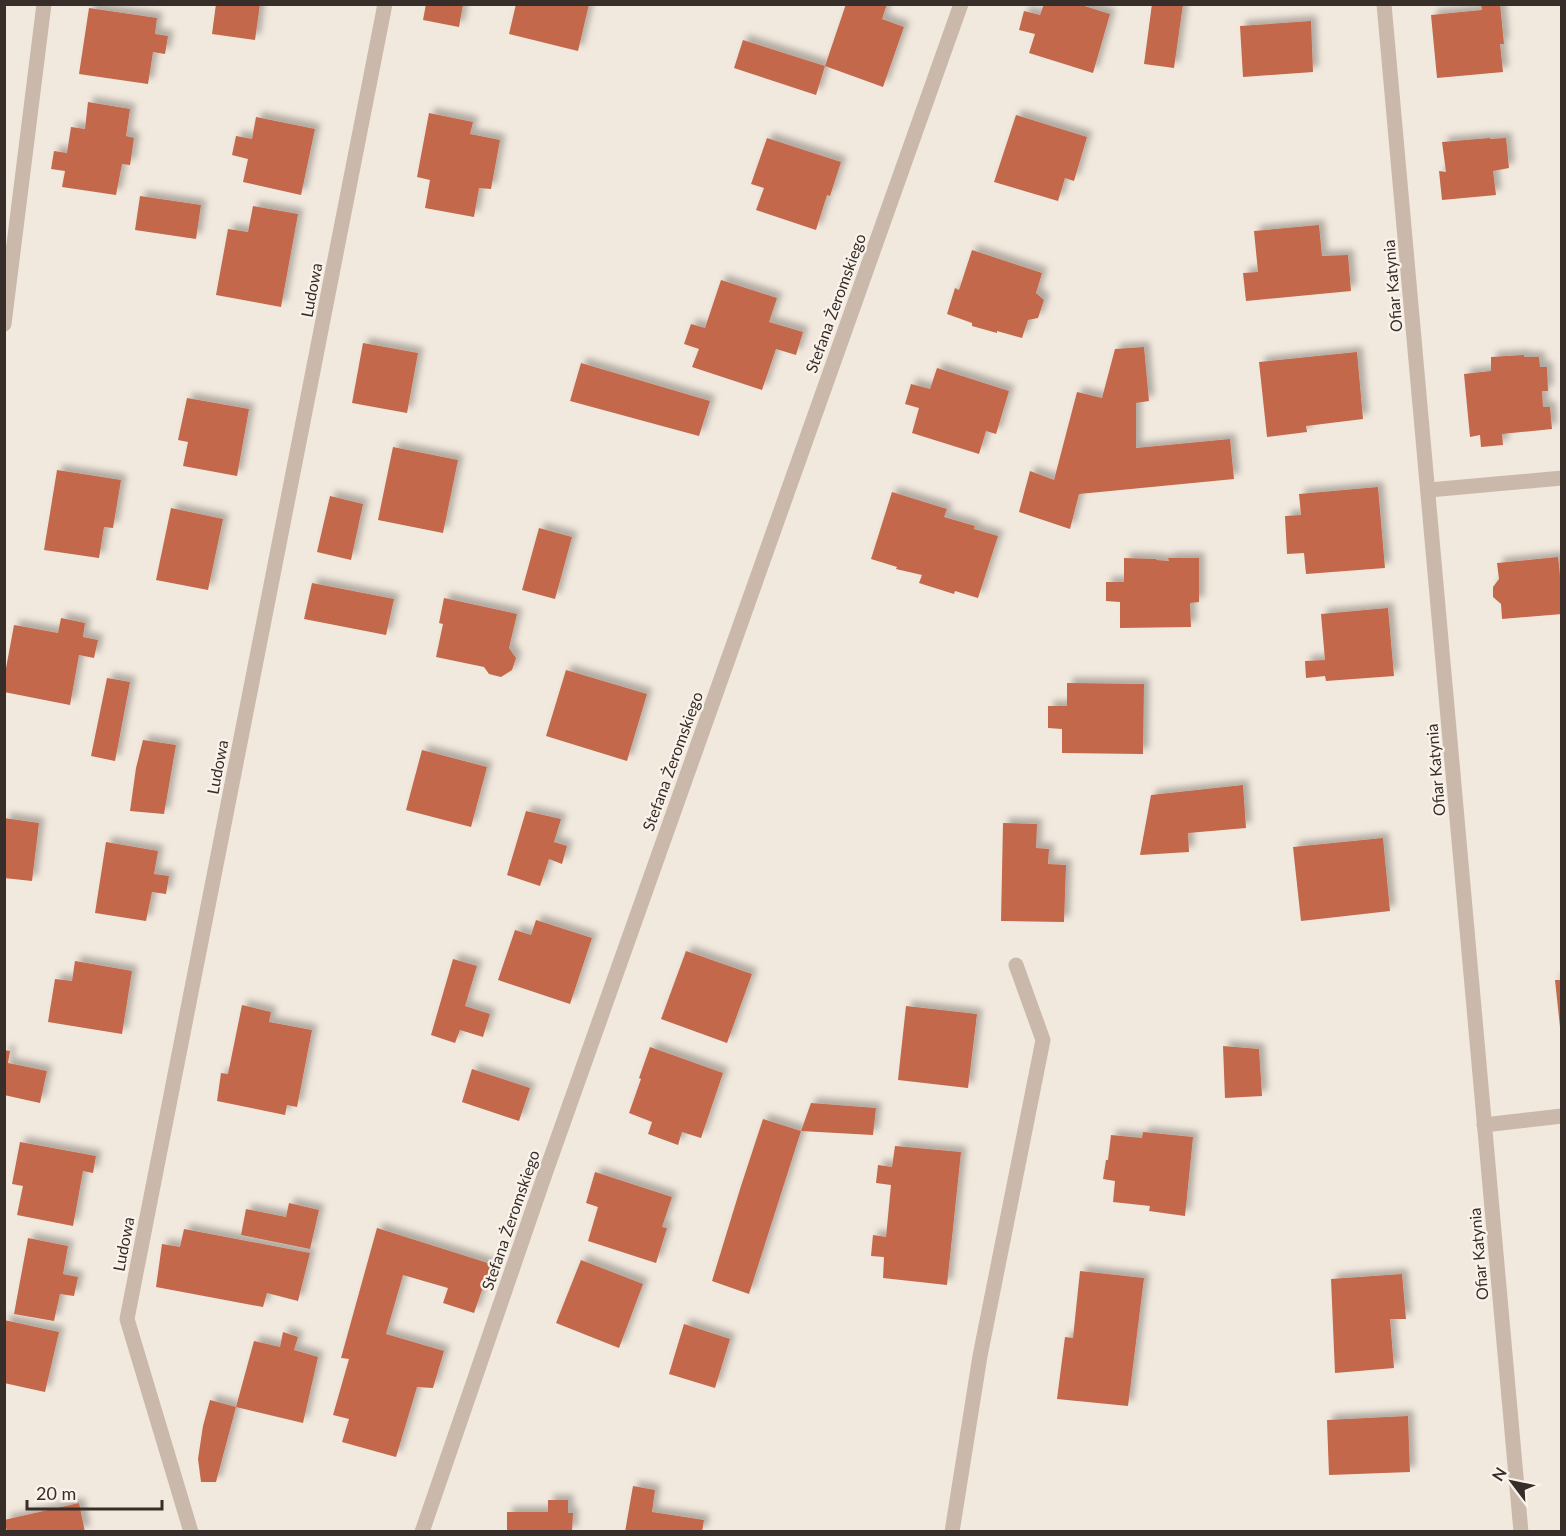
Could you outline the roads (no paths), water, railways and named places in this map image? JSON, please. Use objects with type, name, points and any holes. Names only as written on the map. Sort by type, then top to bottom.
[{"type":"street","points":[[4,324],[44,4]]},
{"type":"street","name":"Ludowa","points":[[191,1532],[127,1319],[385,4]]},
{"type":"street","name":"Stefana Żeromskiego","points":[[422,1532],[545,1173],[961,4]]},
{"type":"street","name":"Ofiar Katynia","points":[[1384,4],[1521,1532]]},
{"type":"street","points":[[1428,490],[1562,478]]},
{"type":"street","points":[[952,1532],[980,1356],[1043,1040],[1016,965]]},
{"type":"street","points":[[1484,1125],[1562,1116]]}]
